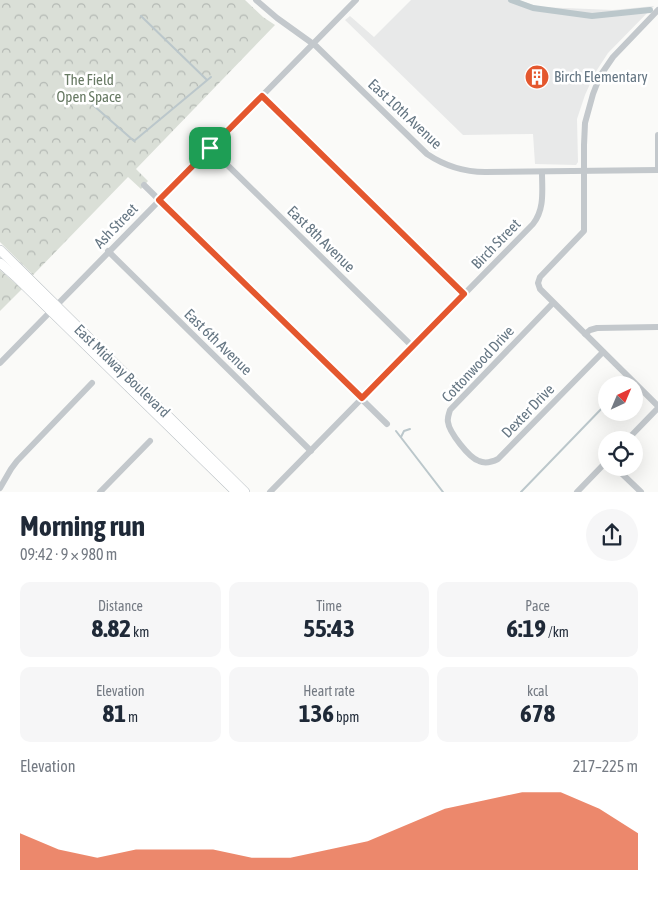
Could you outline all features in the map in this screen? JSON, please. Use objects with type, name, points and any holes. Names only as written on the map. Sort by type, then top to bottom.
[{"type":"main road","name":"East Midway Boulevard","points":[[0,250],[53,308],[236,492]]},
{"type":"main road","name":"East Midway Boulevard","points":[[0,263],[53,308],[245,492]]},
{"type":"street","name":"East 10th Avenue","points":[[256,0],[313,44],[421,148],[437,161],[456,169],[474,172],[658,170]]},
{"type":"street","name":"Ash Street","points":[[0,363],[356,0]]},
{"type":"street","points":[[635,431],[658,407],[553,303],[540,289],[538,283],[539,279],[584,231],[585,123],[597,82],[613,57],[658,10]]},
{"type":"street","points":[[262,96],[464,294]]},
{"type":"street","points":[[658,135],[658,170]]},
{"type":"street","name":"East 8th Avenue","points":[[210,148],[413,347]]},
{"type":"street","name":"Birch Street","points":[[270,492],[536,220],[542,206],[542,172]]},
{"type":"street","points":[[144,185],[387,424]]},
{"type":"street","name":"East 6th Avenue","points":[[108,252],[311,450]]},
{"type":"street","name":"Cottonwood Drive","points":[[464,448],[450,430],[448,422],[450,410],[553,303]]},
{"type":"street","points":[[585,334],[597,328],[658,327]]},
{"type":"street","name":"Dexter Drive","points":[[464,448],[479,461],[492,462],[498,459],[603,352]]},
{"type":"street","points":[[0,488],[7,474],[17,462],[92,384]]},
{"type":"street","points":[[100,492],[150,441]]},
{"type":"street","points":[[577,492],[598,470]]},
{"type":"street","points":[[624,476],[641,492]]},
{"type":"shaded area","points":[[411,0],[518,0],[540,7],[613,10],[654,6],[608,53],[595,73],[577,119],[578,162],[576,165],[535,164],[533,134],[463,135],[345,20],[350,16],[374,37]]},
{"type":"green space","name":"The Field Open Space","points":[[0,0],[245,0],[263,17],[275,25],[136,169],[148,181],[141,189],[128,177],[33,275],[0,242]]},
{"type":"green space","points":[[0,270],[22,289],[0,311]]},
{"type":"waterway","points":[[511,0],[533,8],[592,16],[650,10]]},
{"type":"waterway","points":[[141,16],[207,80]]},
{"type":"waterway","points":[[93,105],[134,141],[211,77]]},
{"type":"waterway","points":[[521,492],[598,412]]},
{"type":"waterway","points":[[401,437],[404,431],[410,429]]},
{"type":"waterway","points":[[396,431],[443,492]]},
{"type":"place","name":"Birch Elementary","points":[[537,77]]},
{"type":"route","points":[[262,96],[464,294],[362,398],[159,200],[210,148],[262,96]]}]
